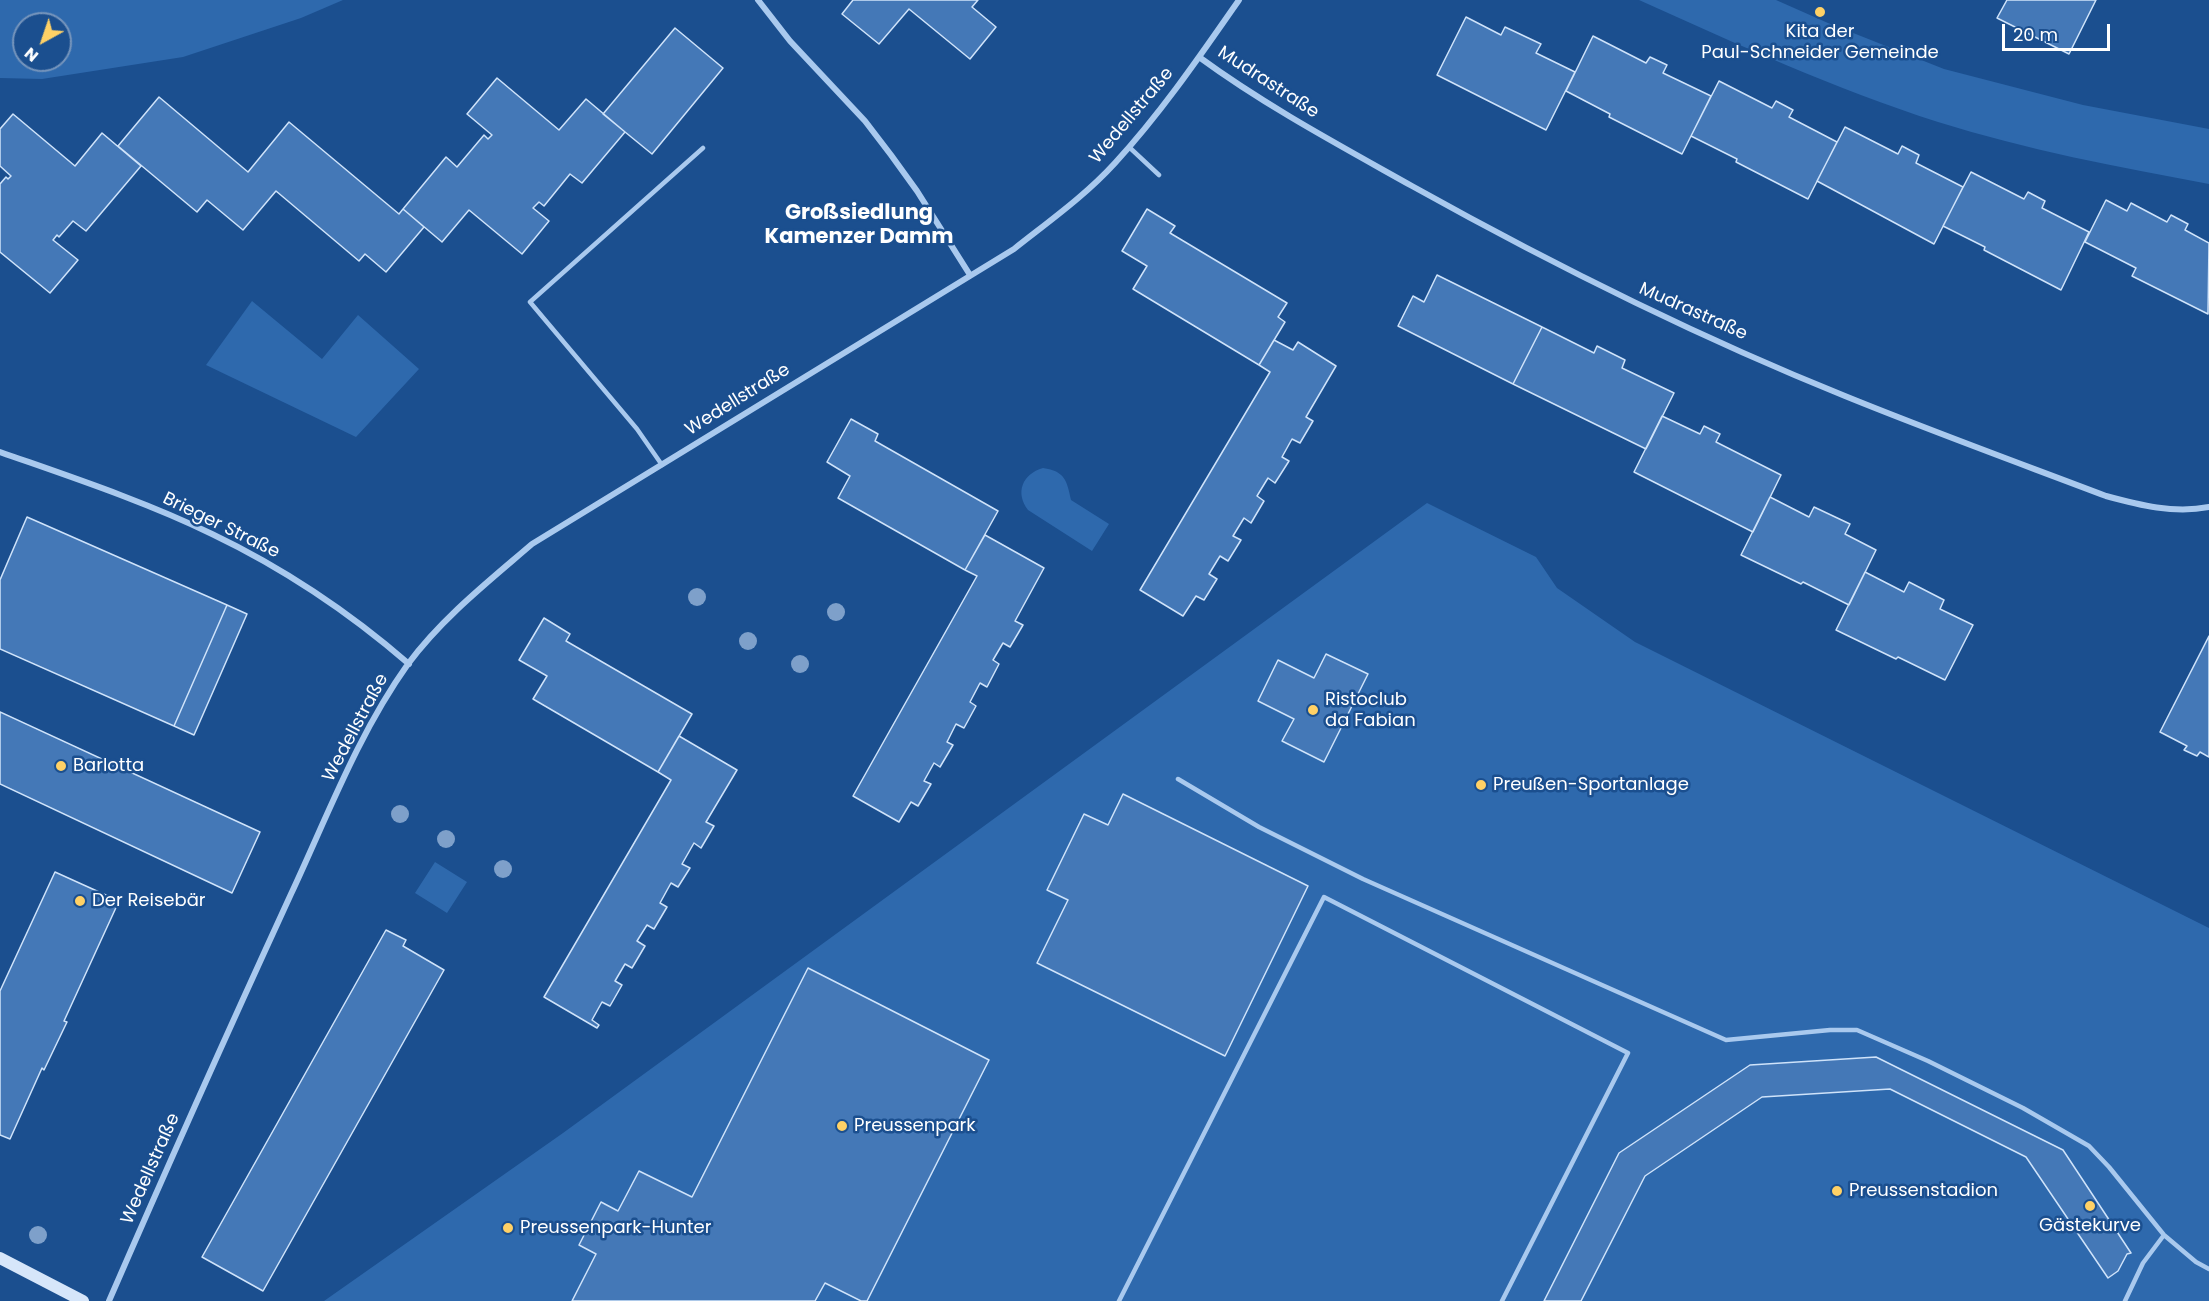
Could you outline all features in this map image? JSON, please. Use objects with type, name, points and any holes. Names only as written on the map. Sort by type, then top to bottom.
[{"type":"main road","points":[[0,1258],[83,1301]]},
{"type":"street","points":[[758,0],[790,41],[865,122],[917,191],[970,275]]},
{"type":"street","name":"Wedellstraße","points":[[109,1301],[226,1036],[359,746],[409,664],[441,627],[478,590],[532,544],[1014,249],[1064,210],[1113,165],[1153,119],[1239,0]]},
{"type":"street","name":"Mudrastraße","points":[[1200,57],[1240,87],[1440,202],[1571,272],[1684,326],[1844,396],[2106,496],[2137,505],[2175,510],[2209,507]]},
{"type":"street","name":"Brieger Straße","points":[[0,452],[115,493],[211,533],[304,586],[374,634],[409,664]]},
{"type":"lane","points":[[1129,147],[1160,175]]},
{"type":"lane","points":[[662,465],[637,429],[530,302],[703,148]]},
{"type":"lane","points":[[1178,779],[1259,827],[1363,879],[1726,1040],[1830,1030],[1857,1030],[1928,1061],[2023,1108],[2089,1146],[2164,1234],[2196,1262],[2209,1269]]},
{"type":"lane","points":[[1119,1301],[1324,897],[1628,1053],[1502,1301]]},
{"type":"lane","points":[[2125,1301],[2143,1263],[2164,1234]]},
{"type":"shaded area","points":[[0,0],[343,0],[301,18],[183,57],[42,79],[0,78]]},
{"type":"shaded area","points":[[1639,0],[1776,0],[1944,69],[2083,105],[2209,129],[2209,184],[2039,149],[1938,122],[1824,80]]},
{"type":"shaded area","points":[[252,301],[322,359],[358,315],[419,369],[356,437],[206,365]]},
{"type":"shaded area","points":[[1043,468],[1060,474],[1066,482],[1071,500],[1109,524],[1092,551],[1028,510],[1024,504],[1021,491],[1026,479]]},
{"type":"shaded area","name":"Preußen-Sportanlage","points":[[1427,503],[1536,557],[1557,588],[1635,642],[2209,928],[2209,1301],[324,1301],[563,1133]]},
{"type":"shaded area","points":[[435,862],[467,882],[447,913],[415,893]]},
{"type":"building","points":[[853,0],[978,0],[972,7],[996,27],[970,59],[909,9],[879,44],[842,14]]},
{"type":"building","points":[[2007,0],[2096,0],[2069,54],[1997,18]]},
{"type":"building","points":[[1466,17],[1501,35],[1505,27],[1541,44],[1536,53],[1575,72],[1546,130],[1437,75]]},
{"type":"building","points":[[675,28],[723,68],[652,154],[603,114]]},
{"type":"building","points":[[1593,36],[1646,63],[1650,57],[1667,65],[1663,73],[1711,96],[1682,154],[1609,117],[1610,114],[1566,91]]},
{"type":"building","points":[[497,78],[559,130],[586,99],[625,132],[582,183],[570,174],[544,206],[539,202],[533,208],[549,221],[522,254],[469,210],[442,242],[403,209],[446,157],[457,167],[484,135],[488,139],[492,135],[467,114]]},
{"type":"building","points":[[1719,81],[1772,108],[1776,101],[1793,110],[1789,117],[1837,142],[1808,199],[1691,136]]},
{"type":"building","points":[[159,97],[248,172],[289,122],[399,214],[403,209],[424,227],[386,272],[365,254],[359,261],[276,191],[243,230],[207,200],[197,212],[118,146]]},
{"type":"building","points":[[13,114],[75,166],[102,133],[141,166],[86,231],[73,221],[59,237],[57,235],[53,240],[78,260],[50,293],[0,252],[0,184],[6,177],[8,179],[11,176],[0,166],[0,129]]},
{"type":"building","points":[[1845,127],[1898,154],[1902,146],[1919,155],[1916,163],[1963,187],[1934,244],[1817,181]]},
{"type":"building","points":[[1971,172],[2024,199],[2028,192],[2045,201],[2042,208],[2089,232],[2061,290],[1943,226]]},
{"type":"building","points":[[2106,200],[2127,211],[2131,203],[2167,222],[2171,215],[2188,224],[2185,230],[2209,243],[2208,314],[2132,276],[2136,268],[2085,242]]},
{"type":"building","points":[[1147,209],[1175,226],[1170,233],[1287,303],[1278,317],[1285,322],[1259,365],[1133,289],[1147,266],[1122,251]]},
{"type":"building","points":[[1437,275],[1542,327],[1513,384],[1398,326],[1413,296],[1424,302]]},
{"type":"building","points":[[1542,327],[1594,353],[1597,346],[1625,360],[1622,368],[1674,393],[1646,449],[1513,384]]},
{"type":"building","points":[[1274,340],[1293,350],[1298,342],[1336,366],[1306,417],[1313,421],[1300,443],[1292,439],[1282,457],[1289,461],[1275,483],[1268,478],[1257,496],[1264,501],[1251,523],[1244,518],[1233,536],[1241,540],[1228,561],[1220,556],[1209,574],[1217,579],[1204,600],[1196,596],[1183,616],[1140,590],[1270,372],[1259,365]]},
{"type":"building","points":[[1662,416],[1700,434],[1704,426],[1720,434],[1716,442],[1781,475],[1753,532],[1634,472]]},
{"type":"building","points":[[851,419],[878,434],[875,441],[998,511],[965,570],[838,498],[850,476],[827,462]]},
{"type":"building","points":[[1770,497],[1809,517],[1814,507],[1850,524],[1845,534],[1876,550],[1849,605],[1741,555]]},
{"type":"building","points":[[27,517],[227,605],[174,726],[0,649],[0,580]]},
{"type":"building","points":[[985,535],[1044,568],[1015,621],[1023,625],[1010,647],[1003,643],[993,660],[999,664],[987,687],[980,683],[970,702],[976,706],[964,728],[956,724],[947,742],[953,745],[940,767],[934,763],[924,781],[931,784],[918,806],[911,802],[899,822],[853,796],[977,576],[965,570]]},
{"type":"building","points":[[1865,572],[1904,592],[1909,582],[1944,600],[1940,609],[1973,625],[1945,680],[1836,630]]},
{"type":"building","points":[[227,605],[247,614],[194,735],[174,726]]},
{"type":"building","points":[[544,618],[570,634],[566,641],[692,714],[658,772],[533,699],[547,676],[519,660]]},
{"type":"building","points":[[2209,636],[2209,757],[2200,752],[2197,756],[2184,750],[2187,746],[2160,732]]},
{"type":"building","name":"Ristoclub da Fabian","points":[[1326,654],[1368,674],[1324,762],[1282,741],[1294,719],[1258,701],[1278,660],[1314,678]]},
{"type":"building","points":[[0,712],[260,832],[232,893],[0,784]]},
{"type":"building","points":[[679,736],[737,770],[706,822],[714,826],[701,848],[694,843],[682,864],[690,868],[678,887],[671,883],[660,903],[667,907],[654,929],[647,925],[637,941],[645,946],[632,968],[625,964],[615,981],[622,985],[610,1006],[602,1002],[592,1020],[599,1025],[597,1028],[544,997],[671,780],[658,772]]},
{"type":"building","points":[[1123,794],[1308,886],[1225,1056],[1037,963],[1068,900],[1047,890],[1084,814],[1108,825]]},
{"type":"building","points":[[55,872],[119,901],[64,1021],[67,1022],[44,1070],[42,1068],[10,1139],[0,1135],[0,991]]},
{"type":"building","points":[[386,930],[406,940],[403,946],[444,970],[263,1291],[202,1257]]},
{"type":"building","name":"Preussenpark","points":[[808,968],[989,1060],[867,1301],[861,1301],[825,1283],[815,1301],[572,1301],[596,1254],[579,1245],[601,1202],[618,1211],[639,1171],[692,1197]]},
{"type":"building","points":[[1876,1057],[2063,1150],[2131,1253],[2127,1254],[2118,1271],[2108,1278],[2026,1157],[1890,1089],[1762,1097],[1645,1176],[1581,1301],[1544,1301],[1619,1153],[1750,1065]]},
{"type":"place","name":"Kita der Paul-Schneider Gemeinde","points":[[1820,12]]},
{"type":"place","name":"Ristoclub da Fabian","points":[[1313,710]]},
{"type":"place","name":"Barlotta","points":[[61,766]]},
{"type":"place","name":"Preußen-Sportanlage","points":[[1481,785]]},
{"type":"place","name":"Der Reisebär","points":[[80,901]]},
{"type":"place","name":"Preussenpark","points":[[842,1126]]},
{"type":"place","name":"Preussenstadion","points":[[1837,1191]]},
{"type":"place","name":"Gästekurve","points":[[2090,1206]]},
{"type":"place","name":"Preussenpark-Hunter","points":[[508,1228]]},
{"type":"district","name":"Großsiedlung Kamenzer Damm","points":[[859,226]]}]
